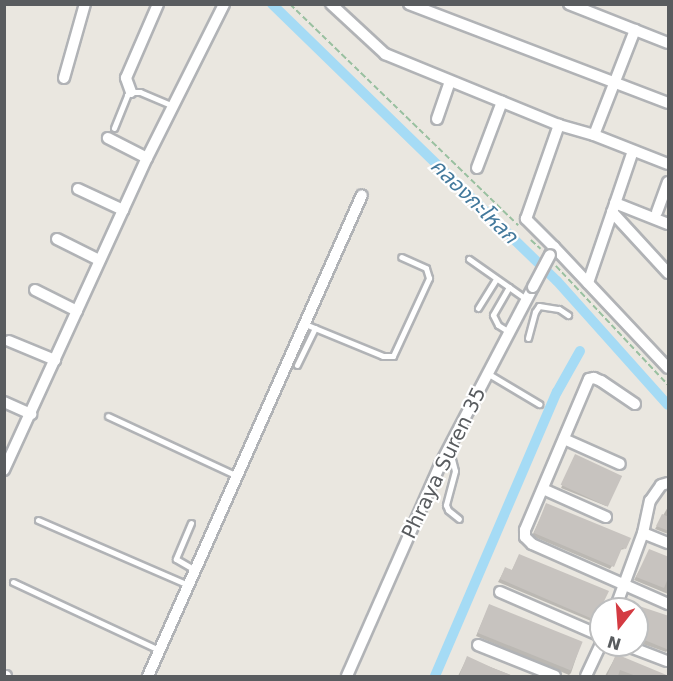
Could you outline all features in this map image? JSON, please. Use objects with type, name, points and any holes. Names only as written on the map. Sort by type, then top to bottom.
[{"type":"street","points":[[64,78],[85,4]]},
{"type":"street","points":[[131,92],[126,78],[158,4]]},
{"type":"street","points":[[5,467],[32,414],[99,260],[147,158],[224,4]]},
{"type":"street","points":[[331,4],[385,54],[559,125],[594,135],[669,164]]},
{"type":"street","points":[[409,4],[669,103]]},
{"type":"street","points":[[569,4],[669,43]]},
{"type":"street","points":[[594,135],[635,30]]},
{"type":"street","points":[[437,119],[450,82]]},
{"type":"street","points":[[477,168],[502,102]]},
{"type":"street","points":[[559,125],[526,219],[551,253],[588,283],[669,368]]},
{"type":"street","points":[[108,138],[147,158]]},
{"type":"street","points":[[588,283],[633,151]]},
{"type":"street","points":[[657,212],[669,182]]},
{"type":"street","points":[[78,189],[123,210]]},
{"type":"street","points":[[148,676],[235,475],[362,195]]},
{"type":"street","points":[[614,208],[669,224]]},
{"type":"street","points":[[614,208],[669,273]]},
{"type":"street","points":[[57,239],[99,260]]},
{"type":"street","name":"Phraya Suren 35","points":[[347,676],[446,452],[551,253]]},
{"type":"street","points":[[35,290],[77,311]]},
{"type":"street","points":[[9,341],[55,360]]},
{"type":"street","points":[[635,404],[601,381],[591,378],[525,530],[525,537],[529,543],[669,604]]},
{"type":"street","points":[[4,402],[32,414]]},
{"type":"street","points":[[564,439],[620,464]]},
{"type":"street","points":[[620,597],[643,533],[650,501],[661,485],[669,483]]},
{"type":"street","points":[[543,489],[606,517]]},
{"type":"street","points":[[643,533],[669,543]]},
{"type":"street","points":[[500,592],[589,631]]},
{"type":"street","points":[[478,645],[555,676]]},
{"type":"street","points":[[649,655],[667,662]]},
{"type":"street","points":[[586,676],[595,657]]},
{"type":"lane","points":[[114,128],[126,95],[131,92],[140,92],[173,106]]},
{"type":"lane","points":[[304,323],[383,356],[393,356],[429,278],[426,268],[401,257]]},
{"type":"lane","points":[[469,259],[509,287],[535,312]]},
{"type":"lane","points":[[478,308],[496,279]]},
{"type":"lane","points":[[509,287],[493,319],[509,332]]},
{"type":"lane","points":[[528,338],[535,312],[539,306],[547,306],[568,315]]},
{"type":"lane","points":[[297,365],[315,328]]},
{"type":"lane","points":[[487,373],[539,404]]},
{"type":"lane","points":[[108,416],[235,475]]},
{"type":"lane","points":[[446,452],[452,459],[454,471],[446,505],[448,510],[459,519]]},
{"type":"lane","points":[[38,520],[188,585]]},
{"type":"lane","points":[[191,523],[176,560],[195,570]]},
{"type":"lane","points":[[13,582],[159,650]]},
{"type":"path","points":[[290,4],[519,227]]},
{"type":"path","points":[[526,235],[551,253],[669,385]]},
{"type":"building","points":[[575,454],[622,476],[608,507],[561,485]]},
{"type":"building","points":[[546,503],[631,538],[626,549],[622,548],[614,567],[534,533]]},
{"type":"building","points":[[662,514],[669,517],[669,531],[656,526]]},
{"type":"building","points":[[649,549],[669,557],[669,576],[664,588],[636,577]]},
{"type":"building","points":[[519,554],[609,591],[606,597],[589,597],[589,617],[500,579],[505,567],[512,570]]},
{"type":"building","points":[[489,604],[583,642],[571,671],[477,633]]},
{"type":"building","points":[[649,609],[669,616],[669,650],[649,642]]},
{"type":"building","points":[[467,656],[493,668],[513,676],[459,676]]},
{"type":"building","points":[[615,657],[623,657],[669,676],[636,676],[620,670],[618,676],[607,676]]},
{"type":"waterway","name":"คลองกะโหลก","points":[[272,4],[557,281],[668,405]]},
{"type":"waterway","points":[[435,676],[557,392],[580,351]]}]
